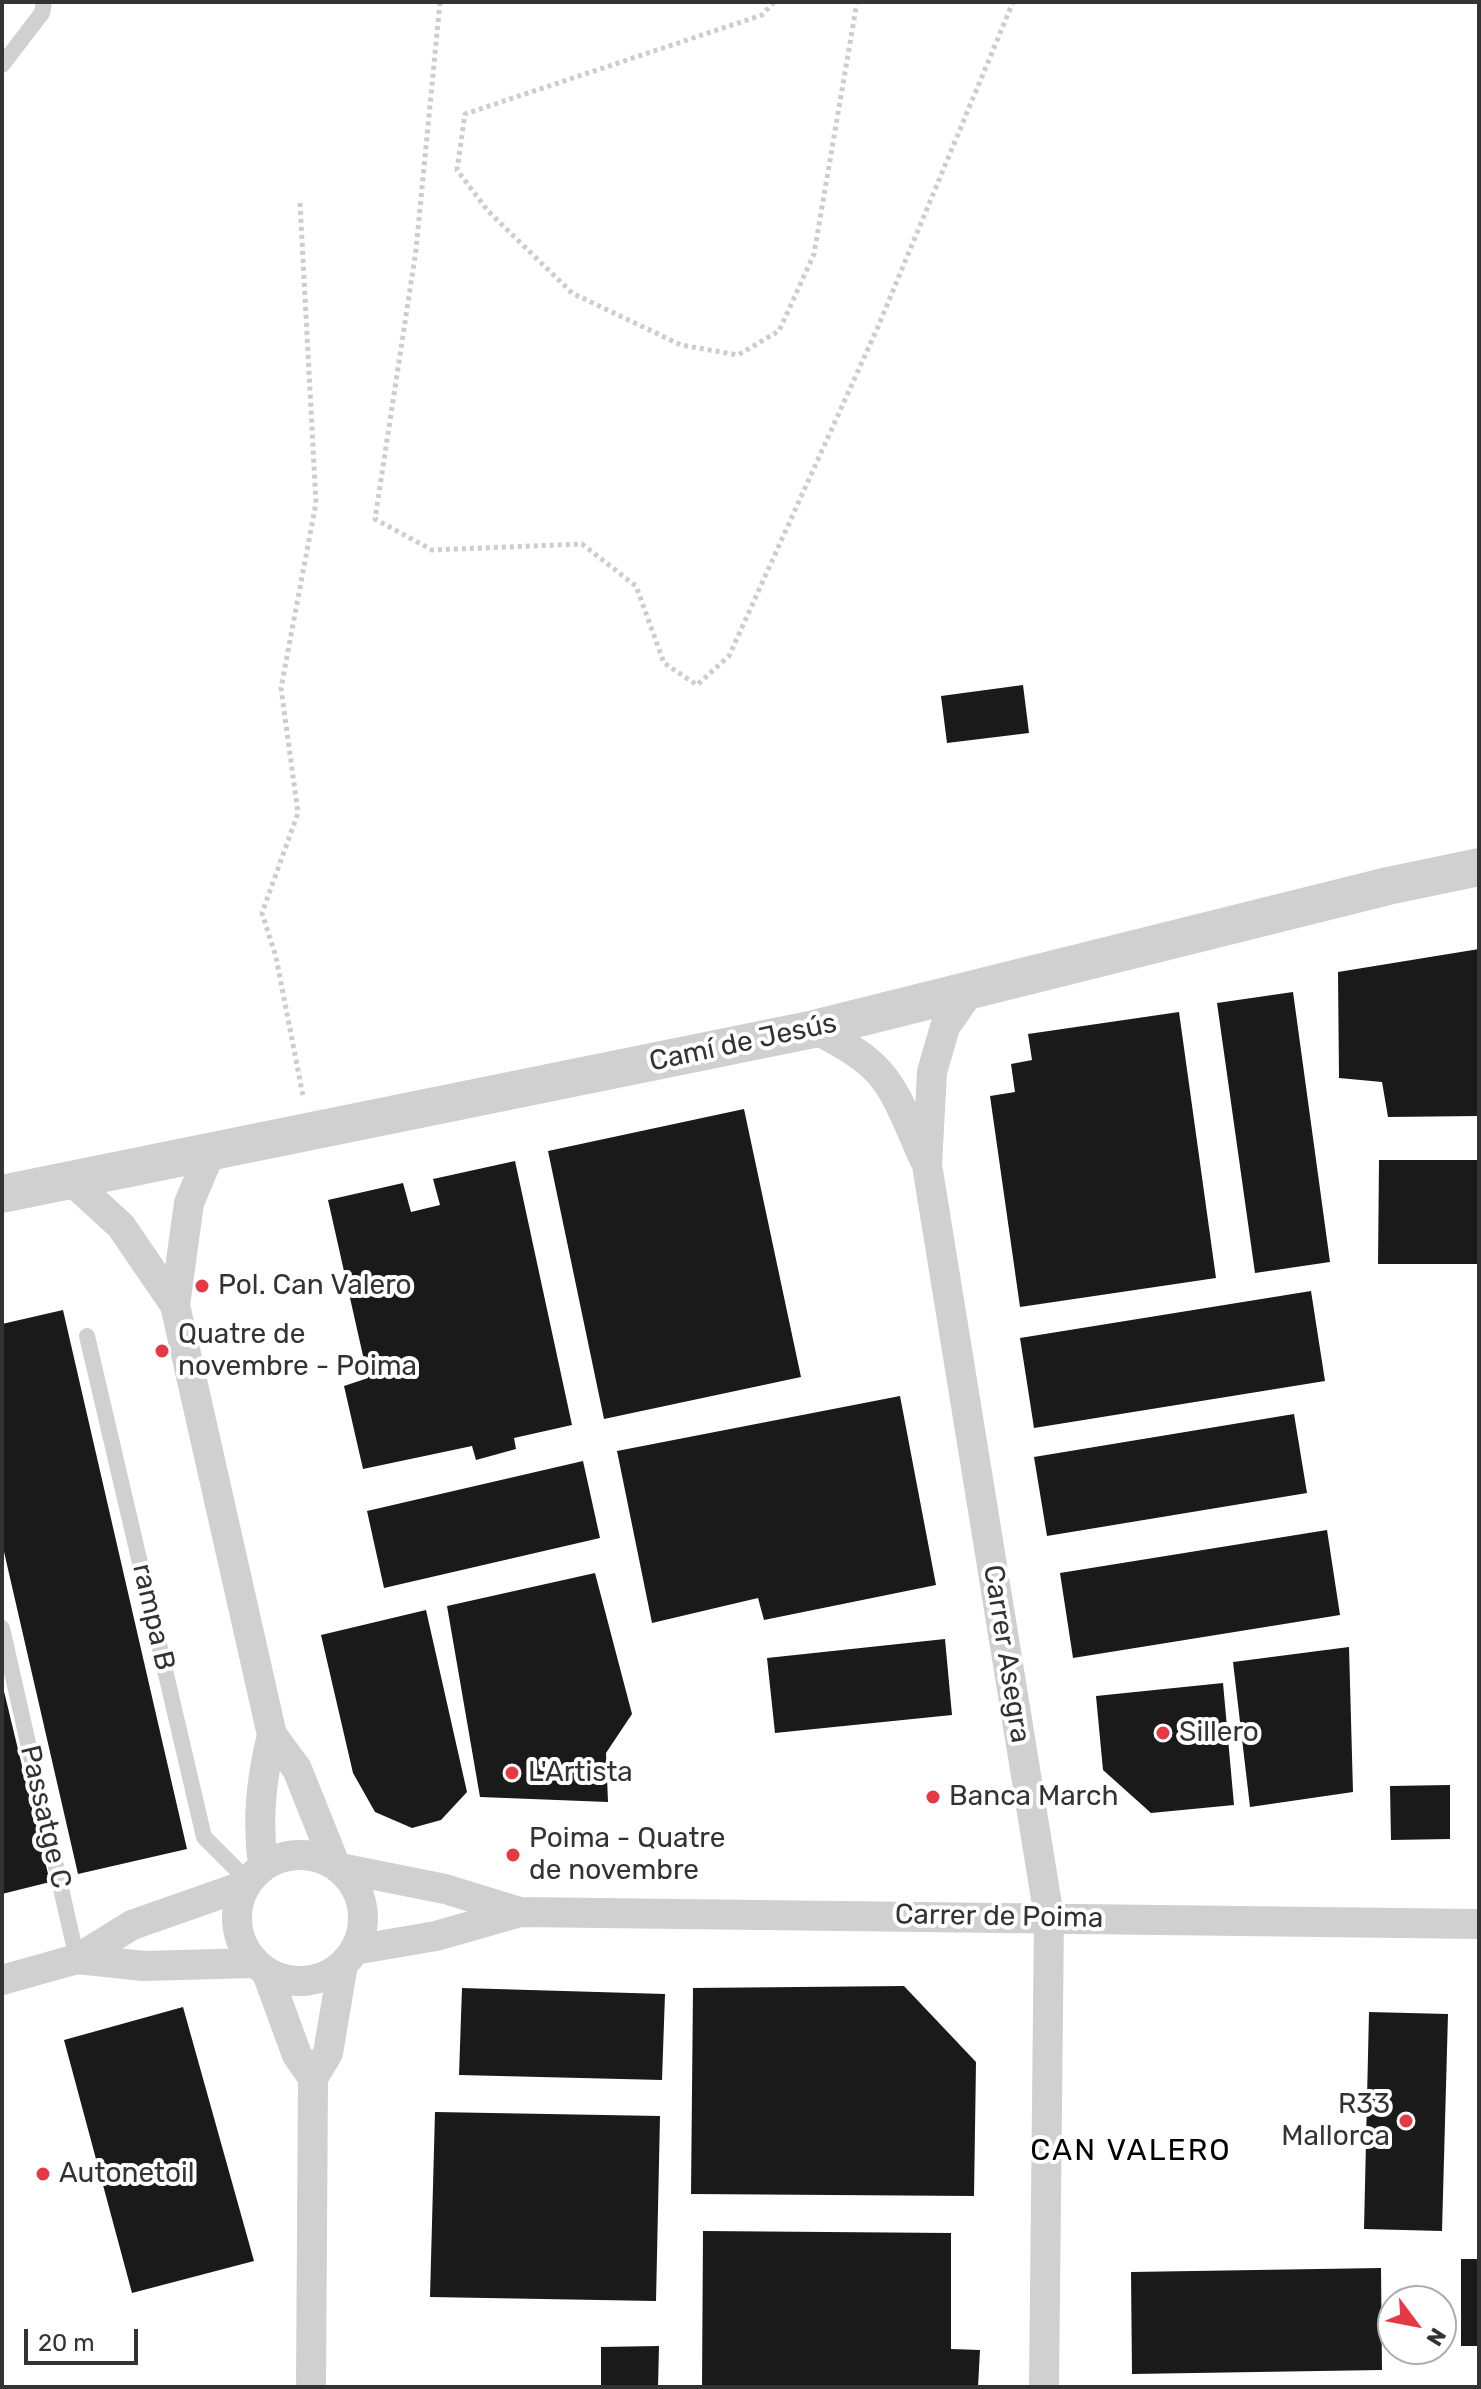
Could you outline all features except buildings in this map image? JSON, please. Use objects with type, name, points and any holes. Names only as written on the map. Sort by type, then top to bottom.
[{"type":"street","name":"Camí de Jesús","points":[[2,1194],[814,1029],[1388,886],[1479,867]]},
{"type":"street","points":[[927,1165],[932,1072],[945,1027],[970,991]]},
{"type":"street","points":[[814,1029],[857,1050],[890,1081],[927,1165]]},
{"type":"street","points":[[210,1153],[189,1203],[175,1305],[272,1735],[297,1769],[337,1866],[360,1897],[363,1915],[349,1957],[328,2053],[313,2078],[311,2387]]},
{"type":"street","name":"Carrer Asegra","points":[[927,1165],[1049,1917],[1044,2387]]},
{"type":"street","points":[[73,1182],[121,1226],[175,1305]]},
{"type":"street","points":[[272,1735],[261,1778],[252,1877],[238,1905],[237,1926],[242,1946],[261,1968],[297,2055],[313,2078]]},
{"type":"street","points":[[2,1980],[77,1959],[132,1925],[252,1877],[282,1857],[302,1854],[337,1866]]},
{"type":"street","name":"Carrer de Poima","points":[[337,1866],[445,1889],[520,1912]]},
{"type":"street","name":"Carrer de Poima","points":[[349,1957],[520,1912],[1479,1924]]},
{"type":"street","points":[[77,1959],[144,1966],[261,1968],[287,1980],[307,1981],[326,1975],[349,1957]]},
{"type":"lane","points":[[2,65],[42,13],[44,2]]},
{"type":"lane","name":"rampa B","points":[[87,1336],[204,1837],[252,1877]]},
{"type":"lane","name":"Passatge C","points":[[2,1628],[77,1959]]},
{"type":"path","points":[[440,2],[416,250],[375,519],[432,550],[582,544],[636,586],[664,663],[697,685],[729,656],[877,329],[1013,2]]},
{"type":"path","points":[[774,2],[762,15],[465,114],[457,170],[488,211],[572,293],[681,345],[738,355],[779,331],[814,254],[857,2]]},
{"type":"path","points":[[300,203],[316,503],[281,688],[298,813],[262,913],[276,957],[310,1132]]},
{"type":"place","name":"Pol. Can Valero","points":[[202,1286]]},
{"type":"place","name":"Quatre de novembre - Poima","points":[[162,1351]]},
{"type":"place","name":"Sillero","points":[[1163,1733]]},
{"type":"place","name":"L'Artista","points":[[512,1773]]},
{"type":"place","name":"Banca March","points":[[933,1797]]},
{"type":"place","name":"Poima - Quatre de novembre","points":[[513,1855]]},
{"type":"place","name":"R33 Mallorca","points":[[1406,2121]]},
{"type":"place","name":"Autonetoil","points":[[43,2174]]},
{"type":"district","name":"CAN VALERO","points":[[1131,2151]]}]
